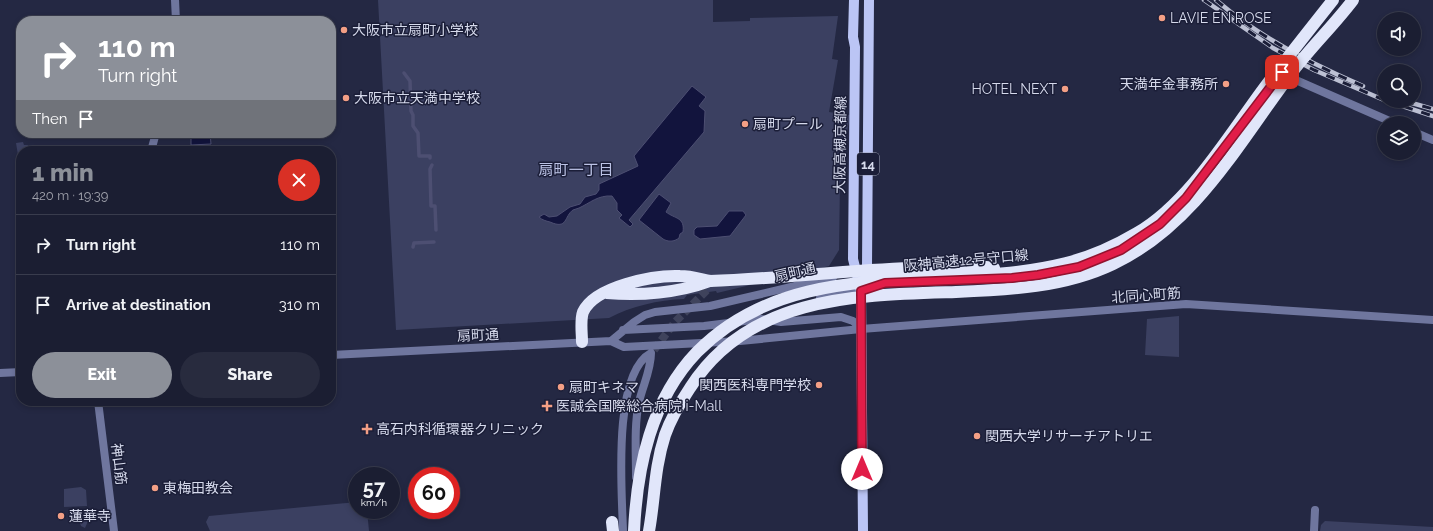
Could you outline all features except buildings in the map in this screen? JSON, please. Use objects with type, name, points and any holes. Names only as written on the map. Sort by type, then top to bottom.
[{"type":"highway","name":"阪神高速12号守口線","points":[[635,531],[642,464],[652,426],[660,406],[677,376],[692,357],[729,325],[769,303],[799,293],[822,288],[869,282],[1044,268],[1085,257],[1136,234],[1156,220],[1206,166],[1265,87],[1335,0]]},
{"type":"highway","name":"阪神高速12号守口線","points":[[650,529],[651,510],[658,463],[669,425],[695,380],[716,357],[736,340],[773,318],[818,303],[863,297],[1040,286],[1070,280],[1092,273],[1133,254],[1162,233],[1202,193],[1294,70],[1353,0]]},
{"type":"highway","points":[[1342,14],[1357,0]]},
{"type":"highway","points":[[582,342],[583,314],[588,304],[605,293],[679,283],[743,280],[868,269],[980,266],[1015,271]]},
{"type":"main road","name":"大阪高槻京都線","points":[[854,0],[853,37],[855,47],[855,122],[853,259],[861,291],[863,531]]},
{"type":"main road","name":"大阪高槻京都線","points":[[861,291],[868,267],[869,0]]},
{"type":"street","points":[[175,0],[176,16]]},
{"type":"street","points":[[761,319],[805,302],[861,291],[885,283],[1012,278],[1056,272],[1099,260],[1135,242],[1164,221],[1201,180],[1335,0]]},
{"type":"street","points":[[1298,81],[1378,116]]},
{"type":"street","points":[[1421,135],[1433,140]]},
{"type":"street","points":[[1135,242],[1138,243],[1153,234],[1166,238]]},
{"type":"street","name":"扇町通","points":[[336,356],[611,341],[623,330],[645,315],[655,312],[697,308],[830,278],[846,269],[853,259]]},
{"type":"street","points":[[731,323],[757,308],[775,290]]},
{"type":"street","name":"北同心町筋","points":[[611,341],[624,347],[740,341],[862,329],[1186,304],[1433,320]]},
{"type":"street","points":[[623,330],[731,323],[761,319],[781,322],[841,318],[853,321],[862,329]]},
{"type":"street","points":[[623,531],[621,442],[623,414],[629,389],[635,373],[644,357],[651,353],[651,364],[641,396],[637,421],[635,531]]},
{"type":"street","points":[[0,373],[16,372]]},
{"type":"street","name":"神山筋","points":[[99,406],[114,531]]},
{"type":"street","points":[[1314,531],[1315,510]]},
{"type":"shaded area","points":[[378,0],[713,0],[713,22],[750,21],[750,18],[838,16],[832,59],[838,60],[829,112],[850,115],[843,156],[839,169],[845,178],[840,182],[839,250],[829,266],[717,293],[716,291],[687,295],[684,299],[645,304],[609,318],[396,330]]},
{"type":"shaded area","points":[[692,86],[706,97],[699,106],[705,111],[704,132],[629,220],[633,224],[630,227],[619,218],[622,215],[617,210],[617,203],[612,196],[598,198],[573,210],[565,221],[560,224],[546,221],[539,217],[544,214],[549,217],[557,216],[570,207],[580,204],[585,197],[596,194],[599,190],[599,184],[638,166],[634,156]]},
{"type":"shaded area","points":[[191,138],[210,138],[211,144],[191,145]]},
{"type":"shaded area","points":[[23,142],[24,145],[28,146],[16,146],[16,143]]},
{"type":"shaded area","points":[[659,194],[671,203],[666,212],[679,219],[683,227],[683,232],[680,234],[679,238],[673,241],[663,239],[639,220]]},
{"type":"shaded area","points":[[729,211],[743,211],[746,215],[730,236],[700,239],[694,235],[694,230],[697,227],[717,226]]},
{"type":"shaded area","points":[[1179,316],[1179,357],[1145,355],[1147,319]]},
{"type":"shaded area","points":[[81,487],[86,490],[87,506],[64,507],[64,489]]},
{"type":"shaded area","points":[[348,503],[348,519],[368,519],[369,531],[210,531],[206,522],[209,516]]},
{"type":"shaded area","points":[[85,510],[88,521],[85,528],[81,526],[79,520],[82,511]]},
{"type":"shaded area","points":[[1325,521],[1433,527],[1433,531],[1320,531],[1321,525]]},
{"type":"waterway","points":[[404,73],[410,81],[411,111],[413,115],[413,126],[418,133],[419,156],[430,156],[430,158]]},
{"type":"waterway","points":[[432,165],[430,169],[431,206],[435,206],[436,230]]},
{"type":"waterway","points":[[413,247],[414,243],[434,242]]},
{"type":"tunnel","points":[[654,350],[675,322],[707,290]]},
{"type":"railway","points":[[1204,0],[1273,48],[1314,70],[1377,97]]},
{"type":"railway","points":[[1216,0],[1250,26],[1286,49],[1363,86]]},
{"type":"railway","points":[[1421,106],[1433,109]]},
{"type":"railway","points":[[1408,108],[1433,116]]},
{"type":"place","name":"LAVIE EN ROSE","points":[[1162,18]]},
{"type":"place","name":"大阪市立扇町小学校","points":[[344,30]]},
{"type":"place","name":"天満年金事務所","points":[[1226,84]]},
{"type":"place","name":"HOTEL NEXT","points":[[1065,89]]},
{"type":"place","name":"大阪市立天満中学校","points":[[346,98]]},
{"type":"place","name":"扇町プール","points":[[745,124]]},
{"type":"place","name":"関西医科専門学校","points":[[819,385]]},
{"type":"place","name":"扇町キネマ","points":[[561,387]]},
{"type":"place","name":"医誠会国際総合病院 i-Mall","points":[[547,406]]},
{"type":"place","name":"高石内科循環器クリニック","points":[[367,429]]},
{"type":"place","name":"関西大学リサーチアトリエ","points":[[977,436]]},
{"type":"place","name":"東梅田教会","points":[[155,488]]},
{"type":"place","name":"蓮華寺","points":[[61,516]]},
{"type":"district","name":"扇町一丁目","points":[[576,170]]},
{"type":"route","points":[[862,469],[861,291],[885,283],[1012,278],[1038,275],[1079,267],[1121,250],[1141,238],[1173,213],[1201,180],[1241,124],[1282,72]]}]
